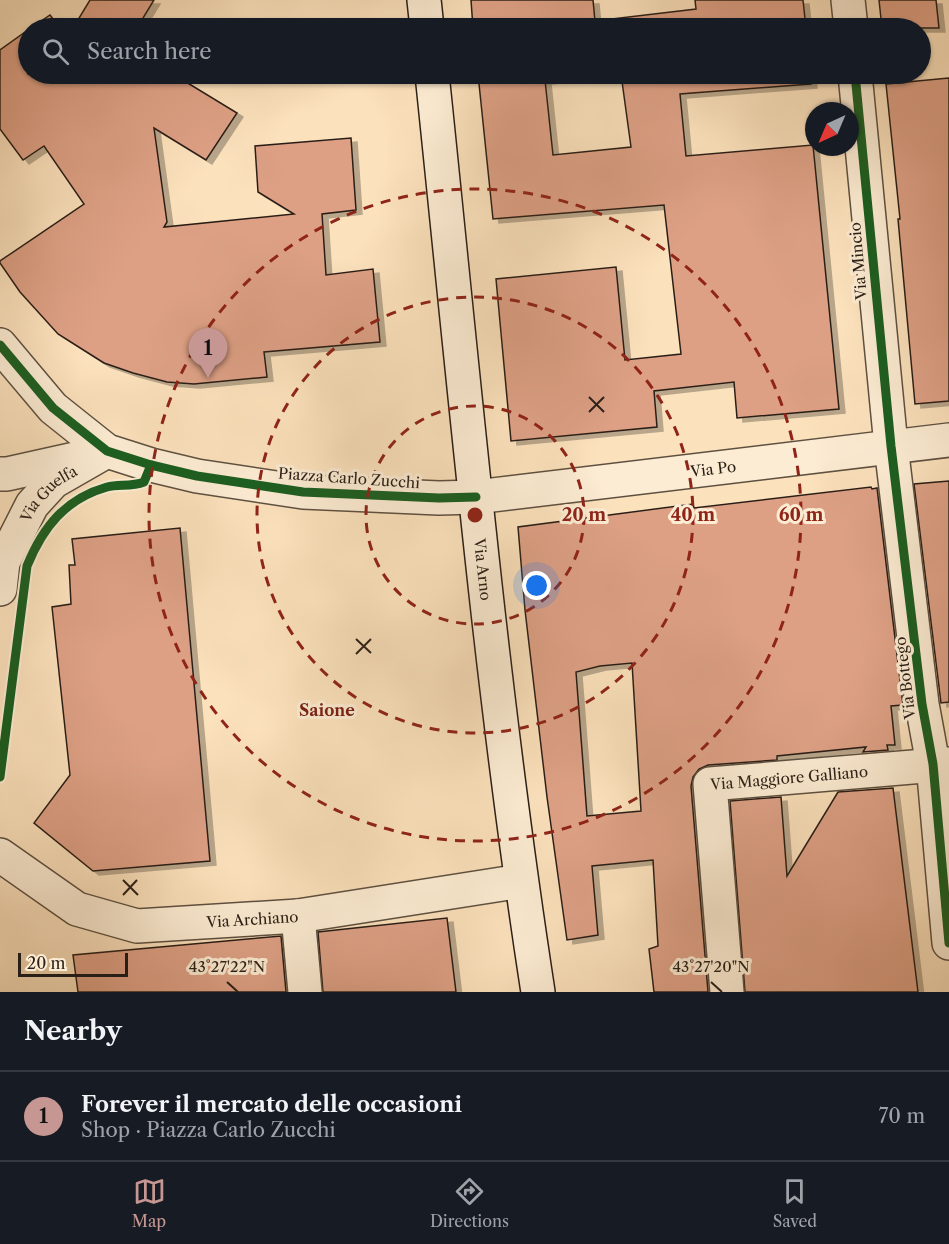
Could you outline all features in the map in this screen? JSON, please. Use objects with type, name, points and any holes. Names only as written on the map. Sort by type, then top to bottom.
[{"type":"street","points":[[424,0],[426,18]]},
{"type":"street","points":[[848,0],[850,18]]},
{"type":"street","name":"Via Arno","points":[[433,84],[476,496],[521,881],[538,992]]},
{"type":"street","name":"Via Mincio","points":[[856,84],[891,446]]},
{"type":"street","points":[[0,345],[53,408],[107,451]]},
{"type":"street","name":"Via Po","points":[[476,496],[949,440]]},
{"type":"street","name":"Via Bottego","points":[[891,446],[922,704],[941,764],[949,943]]},
{"type":"street","points":[[0,474],[107,451]]},
{"type":"street","name":"Piazza Carlo Zucchi","points":[[107,451],[197,476],[303,492],[439,498],[476,496]]},
{"type":"street","name":"Via Guelfa","points":[[1,568],[32,505],[53,482],[107,451]]},
{"type":"street","name":"Via Maggiore Galliano","points":[[727,992],[710,784],[941,764]]},
{"type":"street","name":"Via Archiano","points":[[0,855],[77,909],[137,926],[298,916],[521,881]]},
{"type":"street","points":[[298,916],[305,992]]},
{"type":"building","points":[[90,0],[154,0],[143,18],[79,18]]},
{"type":"building","points":[[471,0],[593,0],[595,18],[472,18]]},
{"type":"building","points":[[695,0],[803,0],[805,18],[620,18],[696,9]]},
{"type":"building","points":[[879,0],[936,0],[939,28],[931,28],[931,18],[881,18]]},
{"type":"building","points":[[18,37],[18,84],[189,84],[237,113],[206,160],[154,128],[167,222],[164,227],[294,214],[258,192],[255,146],[351,138],[356,210],[322,214],[326,275],[373,269],[380,342],[264,352],[267,377],[194,384],[167,382],[104,363],[58,334],[20,292],[0,261],[84,204],[44,146],[23,160],[0,129],[0,50]]},
{"type":"building","points":[[949,78],[949,401],[915,404],[886,84],[931,84],[931,80]]},
{"type":"building","points":[[479,84],[545,84],[553,155],[631,147],[622,84],[811,84],[680,94],[686,156],[805,146],[805,156],[814,156],[839,409],[737,418],[734,382],[654,391],[657,427],[511,441],[496,279],[616,267],[625,360],[681,354],[664,205],[493,219]]},
{"type":"building","points":[[949,481],[949,702],[941,703],[914,484]]},
{"type":"building","points":[[877,488],[903,705],[891,706],[895,745],[887,745],[888,750],[863,752],[866,747],[777,756],[777,760],[708,765],[699,769],[693,777],[691,786],[708,992],[654,992],[649,949],[658,946],[653,860],[592,866],[598,935],[567,940],[547,797],[525,610],[518,527],[693,504],[694,508]],"holes":[[[632,663],[641,811],[587,816],[576,672],[600,666]]]},
{"type":"building","points":[[180,528],[210,861],[93,871],[34,823],[70,775],[52,607],[71,604],[69,565],[75,565],[72,539]]},
{"type":"building","points":[[893,788],[918,992],[745,992],[730,801],[781,797],[787,876],[838,792]]},
{"type":"building","points":[[447,918],[456,992],[323,992],[318,932]]},
{"type":"building","points":[[281,936],[286,992],[78,992],[73,955]]},
{"type":"cycle path","points":[[856,84],[891,446],[922,704],[933,764],[949,943]]},
{"type":"cycle path","points":[[0,345],[53,408],[107,451],[197,476],[303,492],[439,498],[476,497]]},
{"type":"cycle path","points":[[0,777],[27,566],[33,552],[48,527],[67,507],[92,492],[107,487],[144,482],[151,465]]},
{"type":"place","name":"Forever il mercato delle occasioni","points":[[208,378]]},
{"type":"district","name":"Saione","points":[[327,710]]}]
